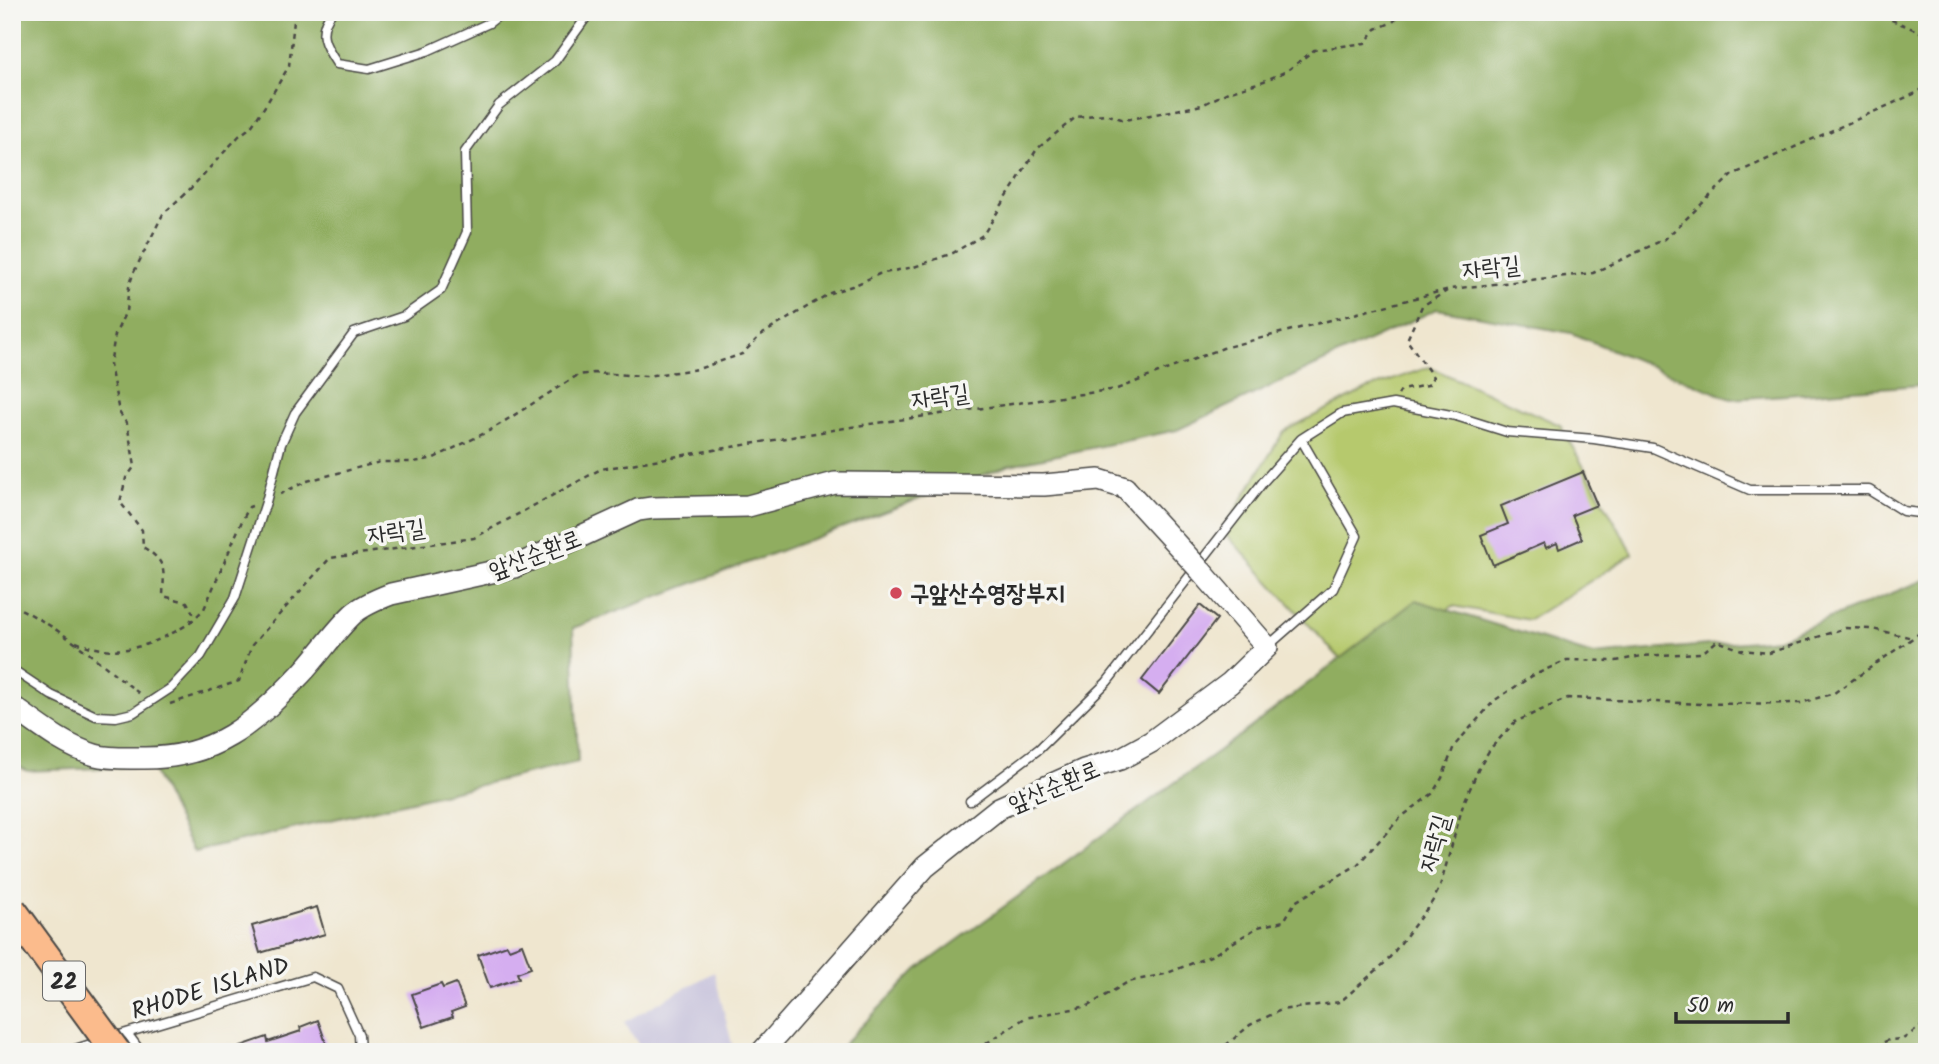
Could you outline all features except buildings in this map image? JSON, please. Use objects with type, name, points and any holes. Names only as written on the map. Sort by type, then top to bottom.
[{"type":"highway","name":"22","points":[[12,910],[121,1042]]},
{"type":"highway","name":"22","points":[[12,941],[93,1052]]},
{"type":"street","name":"앞산순환로","points":[[12,706],[62,740],[95,755],[168,759],[206,750],[233,734],[274,702],[294,682],[354,612],[376,600],[391,594],[514,567],[639,510],[748,506],[835,483],[1044,485],[1099,480],[1125,488],[1267,647],[1230,683],[1151,742],[1120,759],[1084,770],[999,808],[925,867],[762,1052]]},
{"type":"lane","points":[[332,12],[326,20],[323,43],[337,64],[369,69],[427,51],[489,23],[503,12]]},
{"type":"lane","points":[[12,669],[51,695],[96,716],[116,717],[133,713],[172,688],[201,656],[235,598],[281,444],[295,413],[354,333],[404,316],[441,290],[467,232],[465,152],[499,105],[555,61],[590,12]]},
{"type":"lane","points":[[970,801],[1039,749],[1107,682],[1263,482],[1301,439],[1342,413],[1393,404],[1456,416],[1507,432],[1594,439],[1653,448],[1749,490],[1869,490],[1903,511],[1927,514]]},
{"type":"lane","points":[[1267,647],[1333,589],[1357,537],[1301,439]]},
{"type":"lane","name":"RHODE ISLAND","points":[[66,1052],[121,1042],[313,977],[338,989],[359,1035],[360,1052]]},
{"type":"lane","points":[[121,1042],[141,1052]]},
{"type":"path","points":[[190,623],[193,613],[187,602],[163,596],[164,571],[158,556],[143,547],[142,530],[120,502],[126,478],[135,466],[127,424],[119,411],[110,365],[115,335],[126,311],[133,274],[163,214],[251,127],[289,66],[295,12]]},
{"type":"path","points":[[72,641],[103,649],[131,650],[168,636],[190,623],[204,610],[249,507],[307,481],[380,462],[414,462],[434,458],[489,431],[578,376],[594,373],[646,376],[698,369],[742,354],[761,335],[830,293],[878,274],[914,267],[953,253],[983,234],[1037,149],[1076,117],[1105,114],[1125,120],[1202,105],[1228,92],[1287,71],[1314,50],[1365,43],[1376,29],[1393,22],[1403,12]]},
{"type":"path","points":[[1662,12],[1679,16],[1683,12]]},
{"type":"path","points":[[1873,12],[1927,35]]},
{"type":"path","name":"자락길","points":[[150,702],[157,707],[239,681],[252,645],[330,558],[474,538],[601,469],[863,425],[1117,389],[1223,348],[1450,289],[1593,273],[1665,239],[1732,175],[1927,86]]},
{"type":"path","points":[[1393,404],[1401,390],[1428,385],[1433,377],[1407,340],[1422,306],[1450,289]]},
{"type":"path","points":[[12,605],[32,614],[72,641],[150,702]]},
{"type":"path","points":[[968,1052],[1025,1018],[1088,1006],[1128,982],[1165,974],[1213,955],[1258,927],[1284,921],[1295,902],[1357,865],[1400,818],[1432,794],[1442,778],[1454,746],[1495,700],[1532,676],[1567,660],[1616,661],[1642,656],[1702,653],[1717,641],[1742,650],[1769,653],[1845,628],[1872,629],[1913,638]]},
{"type":"path","name":"자락길","points":[[1217,1052],[1250,1025],[1281,1010],[1339,1002],[1387,961],[1432,902],[1440,887],[1463,805],[1478,770],[1490,749],[1515,722],[1568,698],[1703,704],[1801,703],[1834,692],[1927,628]]},
{"type":"path","points":[[1835,1052],[1903,1039],[1927,1022]]},
{"type":"shaded area","points":[[714,972],[734,1052],[642,1050],[624,1022]]},
{"type":"green space","points":[[12,12],[1927,12],[1927,379],[1920,385],[1731,399],[1571,333],[1437,309],[1177,430],[1010,465],[573,628],[578,762],[194,852],[151,766],[27,771],[12,762]]},
{"type":"green space","points":[[1429,367],[1560,425],[1633,554],[1529,620],[1453,606],[1354,674],[1223,531],[1284,431],[1367,389]]},
{"type":"green space","points":[[1927,579],[1927,1052],[836,1052],[918,969],[1250,728],[1416,600],[1593,655],[1778,639]]},
{"type":"place","name":"구앞산수영장부지","points":[[896,593]]}]
